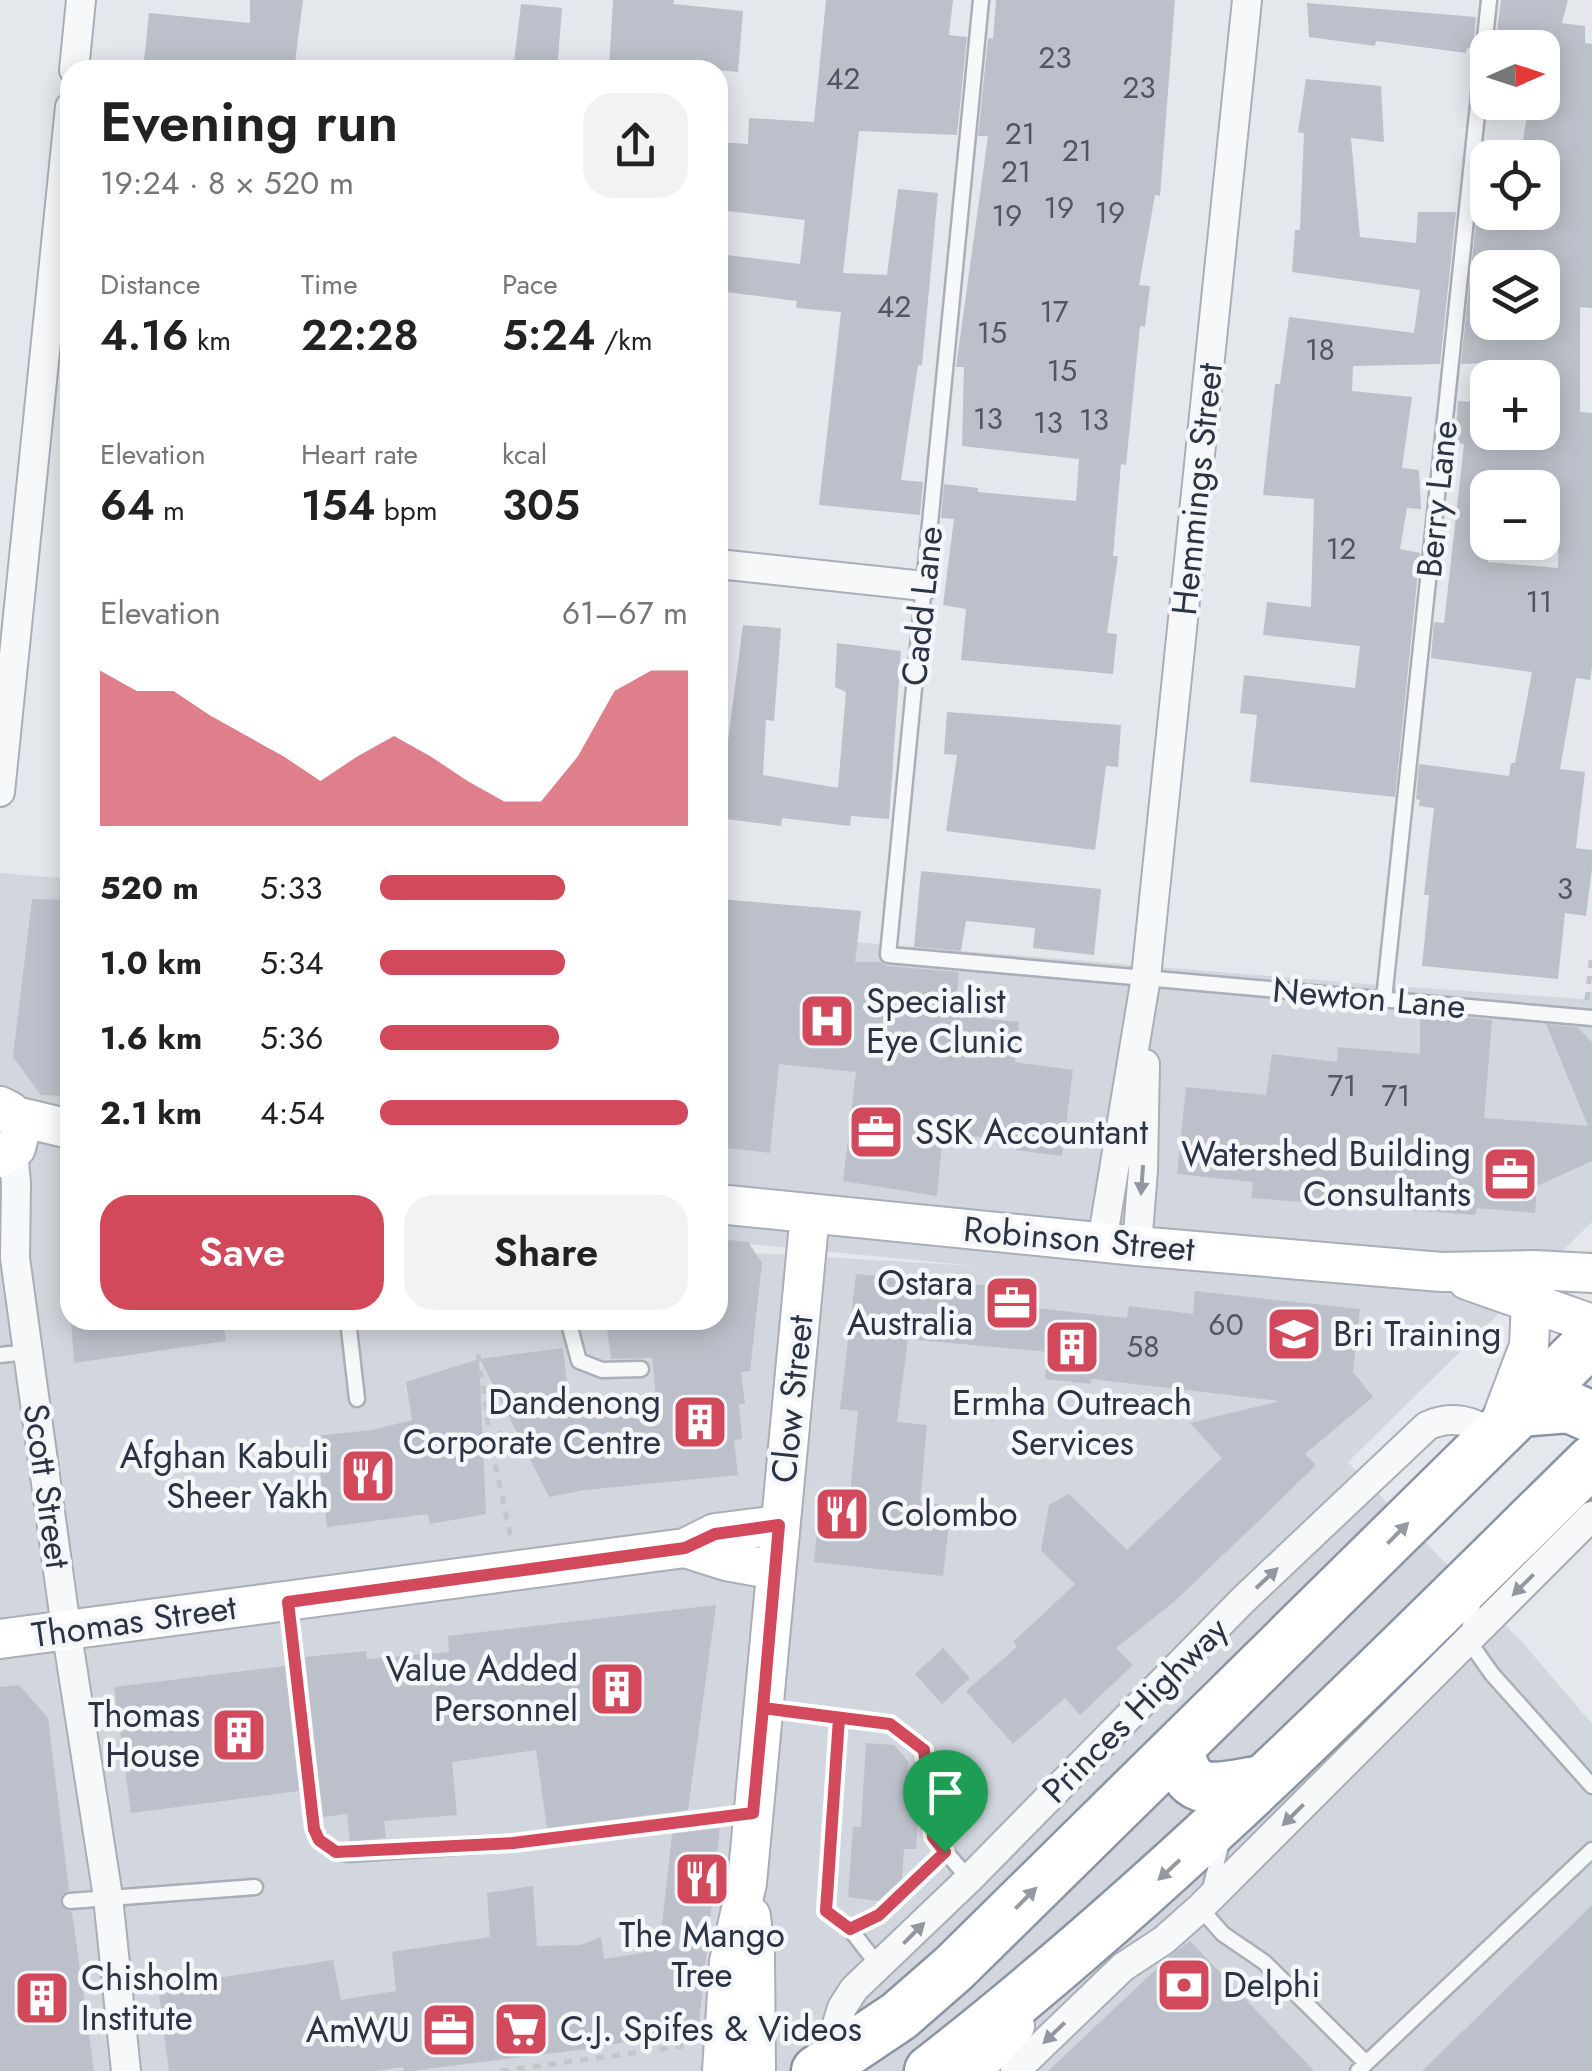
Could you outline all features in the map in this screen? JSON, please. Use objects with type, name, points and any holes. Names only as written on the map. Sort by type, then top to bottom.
[{"type":"highway","name":"Princes Highway","points":[[821,2069],[931,1990],[1592,1340]]},
{"type":"highway","points":[[1509,1423],[1569,1407],[1592,1417]]},
{"type":"highway","points":[[930,2071],[1093,1954],[1247,1797],[1592,1461]]},
{"type":"highway","points":[[1179,1747],[1185,1773],[1199,1786],[1247,1797]]},
{"type":"street","points":[[75,60],[81,0]]},
{"type":"street","name":"Hemmings Street","points":[[1119,1244],[1144,1150],[1146,978],[1247,0]]},
{"type":"street","points":[[0,792],[60,206]]},
{"type":"street","points":[[728,565],[924,586]]},
{"type":"street","points":[[8,1126],[60,1129]]},
{"type":"street","points":[[8,1126],[60,1145]]},
{"type":"street","name":"Scott Street","points":[[8,1126],[16,1183],[14,1353],[66,1628],[108,1897],[126,2071]]},
{"type":"street","name":"Robinson Street","points":[[728,1205],[1441,1272],[1587,1269]]},
{"type":"street","name":"Scott Street","points":[[0,1212],[15,1258]]},
{"type":"street","name":"Clow Street","points":[[722,2071],[729,1962],[747,1883],[810,1213]]},
{"type":"street","name":"Robinson Street","points":[[1441,1272],[1592,1324]]},
{"type":"street","points":[[1509,1423],[1510,1391],[1529,1346],[1531,1301]]},
{"type":"street","name":"Princes Highway","points":[[821,2069],[843,2004],[878,1964],[969,1879],[1243,1600],[1427,1426],[1441,1421],[1509,1423]]},
{"type":"street","points":[[1015,2071],[1113,1976],[1164,1940],[1204,1904],[1592,1516]]},
{"type":"street","name":"Thomas Street","points":[[0,1639],[685,1548],[715,1534],[779,1525]]},
{"type":"street","name":"Thomas Street","points":[[685,1548],[775,1570]]},
{"type":"street","name":"Clow Street","points":[[747,1883],[755,1954],[756,2071]]},
{"type":"street","points":[[972,2071],[1093,1954]]},
{"type":"lane","name":"Cadd Lane","points":[[981,0],[888,955],[1146,978]]},
{"type":"lane","name":"Berry Lane","points":[[1384,999],[1490,0]]},
{"type":"lane","name":"Newton Lane","points":[[1146,978],[1589,1018]]},
{"type":"lane","points":[[349,1330],[358,1398]]},
{"type":"lane","points":[[570,1330],[578,1361],[602,1370],[641,1369]]},
{"type":"lane","points":[[1480,1571],[1468,1640],[1492,1674],[1592,1786]]},
{"type":"lane","points":[[288,1602],[314,1829],[319,1840],[336,1852],[513,1843],[753,1813]]},
{"type":"lane","points":[[763,1708],[890,1724],[924,1750],[933,1837],[969,1879]]},
{"type":"lane","points":[[839,1718],[826,1911],[850,1929],[878,1964]]},
{"type":"lane","points":[[1247,1797],[1204,1904],[1223,1934],[1264,1962],[1362,2067],[1592,1850]]},
{"type":"lane","points":[[850,1929],[879,1915],[945,1852]]},
{"type":"lane","points":[[70,1900],[255,1887]]},
{"type":"lane","points":[[1093,1954],[1140,1955]]},
{"type":"path","points":[[1589,1018],[1592,953]]},
{"type":"path","points":[[478,1354],[492,1450],[508,1516]]},
{"type":"path","points":[[500,1431],[504,1444]]},
{"type":"path","points":[[502,2071],[691,2045]]},
{"type":"shaded area","points":[[0,873],[60,878],[60,1330],[728,1330],[728,1252],[976,1266],[728,1242],[728,932],[1583,999],[1592,990],[1592,1222],[1348,1462],[1522,1642],[1592,1724],[1592,2071],[0,2071]]},
{"type":"building","points":[[250,0],[303,0],[295,60],[144,60],[149,13],[250,23]]},
{"type":"building","points":[[613,0],[674,0],[673,4],[743,11],[738,72],[728,71],[728,60],[610,60]]},
{"type":"building","points":[[826,0],[953,0],[949,35],[967,37],[957,135],[859,131],[843,273],[887,275],[898,189],[938,193],[922,365],[918,365],[901,480],[923,482],[920,515],[819,505],[841,312],[796,308],[797,301],[728,292],[728,255],[800,264],[805,220],[728,211],[728,143],[748,144],[749,118],[814,122]]},
{"type":"building","points":[[996,0],[1175,0],[1160,196],[1155,195],[1139,285],[1150,286],[1145,327],[1140,326],[1126,465],[1121,464],[1113,556],[1118,556],[1107,633],[1117,634],[1113,674],[961,660],[966,609],[943,605],[954,519],[941,518],[944,484],[978,488],[978,492],[1076,501],[1079,459],[962,446],[964,367],[956,367],[988,136],[978,136]]},
{"type":"building","points":[[1501,0],[1568,0],[1562,23],[1585,26],[1585,43],[1592,44],[1592,308],[1580,307],[1580,412],[1592,413],[1592,667],[1590,680],[1576,678],[1560,769],[1585,772],[1576,848],[1592,850],[1592,868],[1586,916],[1565,913],[1558,979],[1422,966],[1429,895],[1424,895],[1434,808],[1419,806],[1420,800],[1416,799],[1419,764],[1509,776],[1511,763],[1515,763],[1532,672],[1431,658],[1434,622],[1444,623],[1464,444],[1455,443],[1458,401],[1470,402],[1470,450],[1560,450],[1560,360],[1470,360],[1470,364],[1461,364],[1470,278],[1470,340],[1560,340],[1560,250],[1473,250],[1475,230],[1560,230],[1560,140],[1523,140],[1526,120],[1560,120],[1560,30],[1497,30]]},
{"type":"building","points":[[1307,3],[1476,17],[1466,53],[1309,37]]},
{"type":"building","points":[[521,4],[562,8],[558,60],[514,60]]},
{"type":"building","points":[[1306,79],[1381,86],[1384,142],[1351,138],[1360,237],[1416,243],[1418,212],[1456,212],[1440,364],[1353,366],[1352,391],[1412,397],[1402,468],[1419,470],[1421,509],[1407,508],[1400,549],[1420,553],[1395,797],[1250,782],[1257,715],[1240,713],[1244,675],[1355,688],[1360,646],[1263,635],[1267,602],[1311,607],[1314,499],[1263,495],[1275,384],[1280,384],[1289,317],[1414,333],[1420,290],[1292,272],[1295,230],[1300,230],[1304,133],[1298,132]]},
{"type":"building","points":[[743,625],[781,628],[774,721],[766,720],[763,775],[838,788],[846,692],[835,687],[837,643],[901,651],[889,819],[851,816],[850,826],[782,818],[781,826],[728,819],[728,741]]},
{"type":"building","points":[[947,712],[1121,725],[1118,767],[1106,766],[1095,850],[946,831],[957,755],[944,754]]},
{"type":"building","points":[[921,871],[1101,889],[1094,955],[1033,948],[1035,928],[966,921],[961,951],[914,947]]},
{"type":"building","points":[[32,899],[60,900],[60,1096],[41,1095],[13,1057]]},
{"type":"building","points":[[728,900],[861,911],[855,962],[959,972],[955,1015],[1019,1022],[1015,1062],[1073,1070],[1062,1156],[1016,1150],[1018,1141],[943,1133],[937,1196],[843,1181],[856,1072],[779,1064],[770,1153],[728,1148]]},
{"type":"building","points":[[1420,1013],[1492,1020],[1484,1118],[1588,1126],[1546,1024],[1577,1027],[1592,1042],[1592,1161],[1537,1186],[1535,1213],[1477,1208],[1475,1215],[1251,1198],[1253,1182],[1177,1174],[1186,1087],[1266,1095],[1272,1054],[1337,1062],[1338,1047],[1420,1054]]},
{"type":"building","points":[[728,1240],[748,1242],[762,1263],[750,1371],[741,1372],[745,1404],[739,1404],[742,1439],[734,1440],[738,1475],[549,1497],[480,1359],[563,1348],[569,1402],[604,1401],[605,1411],[657,1407],[652,1358],[611,1359],[607,1330],[728,1330]]},
{"type":"building","points":[[856,1274],[1037,1290],[1036,1308],[1127,1318],[1129,1306],[1193,1314],[1195,1291],[1360,1309],[1353,1372],[1373,1397],[1305,1454],[1316,1465],[1271,1509],[1175,1601],[1116,1648],[1133,1665],[1080,1715],[1065,1698],[1013,1744],[966,1691],[1017,1647],[1013,1642],[1075,1584],[1041,1551],[1049,1505],[1069,1494],[1127,1550],[1222,1458],[1190,1423],[1280,1401],[1091,1379],[1091,1384],[1045,1379],[1048,1352],[908,1339],[897,1422],[927,1425],[920,1502],[951,1506],[943,1576],[814,1562],[821,1492],[850,1495],[858,1411],[840,1409]]},
{"type":"building","points":[[72,1330],[224,1330],[226,1341],[74,1363]]},
{"type":"building","points":[[479,1359],[486,1514],[430,1524],[428,1514],[327,1527],[316,1436],[372,1430],[412,1420],[406,1382]]},
{"type":"building","points":[[716,1605],[688,1810],[547,1828],[536,1750],[452,1762],[457,1815],[384,1821],[386,1838],[350,1842],[347,1814],[323,1817],[305,1657],[366,1651],[367,1659],[449,1652],[448,1636]]},
{"type":"building","points":[[943,1648],[970,1678],[942,1704],[915,1674]]},
{"type":"building","name":"Thomas House","points":[[285,1666],[299,1791],[131,1813],[114,1687]]},
{"type":"building","points":[[19,1685],[48,1718],[69,1890],[61,1896],[60,1903],[72,1912],[94,2071],[0,2071],[0,1687]]},
{"type":"building","points":[[866,1743],[894,1745],[908,1761],[907,1793],[918,1793],[919,1806],[916,1849],[904,1849],[902,1879],[878,1901],[848,1897],[853,1827],[861,1827]]},
{"type":"building","points":[[720,1828],[699,2022],[689,2029],[595,2048],[409,2071],[403,2067],[377,2071],[169,2071],[158,1987],[333,1960],[341,2000],[396,1991],[392,1952],[490,1937],[487,1893],[533,1886],[537,1946],[581,1945],[601,1937],[604,1959],[653,1951],[652,1945],[660,1942],[672,1834]]},
{"type":"building","points":[[1592,1905],[1592,2071],[1422,2071]]},
{"type":"building","points":[[1190,1941],[1314,2071],[1048,2071],[1169,1957]]},
{"type":"place","name":"Specialist Eye Clunic","points":[[827,1021]]},
{"type":"place","name":"SSK Accountant","points":[[876,1132]]},
{"type":"place","name":"Watershed Building Consultants","points":[[1510,1174]]},
{"type":"place","name":"Ostara Australia","points":[[1012,1303]]},
{"type":"place","name":"Bri Training","points":[[1294,1334]]},
{"type":"place","name":"Ermha Outreach Services","points":[[1072,1347]]},
{"type":"place","name":"Dandenong Corporate Centre","points":[[700,1422]]},
{"type":"place","name":"Afghan Kabuli Sheer Yakh","points":[[368,1476]]},
{"type":"place","name":"Colombo","points":[[842,1514]]},
{"type":"place","name":"Value Added Personnel","points":[[617,1689]]},
{"type":"place","name":"Thomas House","points":[[239,1735]]},
{"type":"place","name":"The Mango Tree","points":[[702,1879]]},
{"type":"place","name":"Delphi","points":[[1184,1985]]},
{"type":"place","name":"Chisholm Institute","points":[[42,1998]]},
{"type":"place","name":"C.J. Spifes & Videos","points":[[521,2029]]},
{"type":"place","name":"AmWU","points":[[449,2030]]},
{"type":"route","points":[[945,1852],[879,1915],[850,1929],[826,1911],[839,1718],[763,1708],[753,1813],[513,1843],[336,1852],[319,1840],[314,1829],[288,1602],[685,1548],[706,1536],[779,1525],[763,1708],[890,1724],[924,1750],[933,1837],[945,1852]]}]
